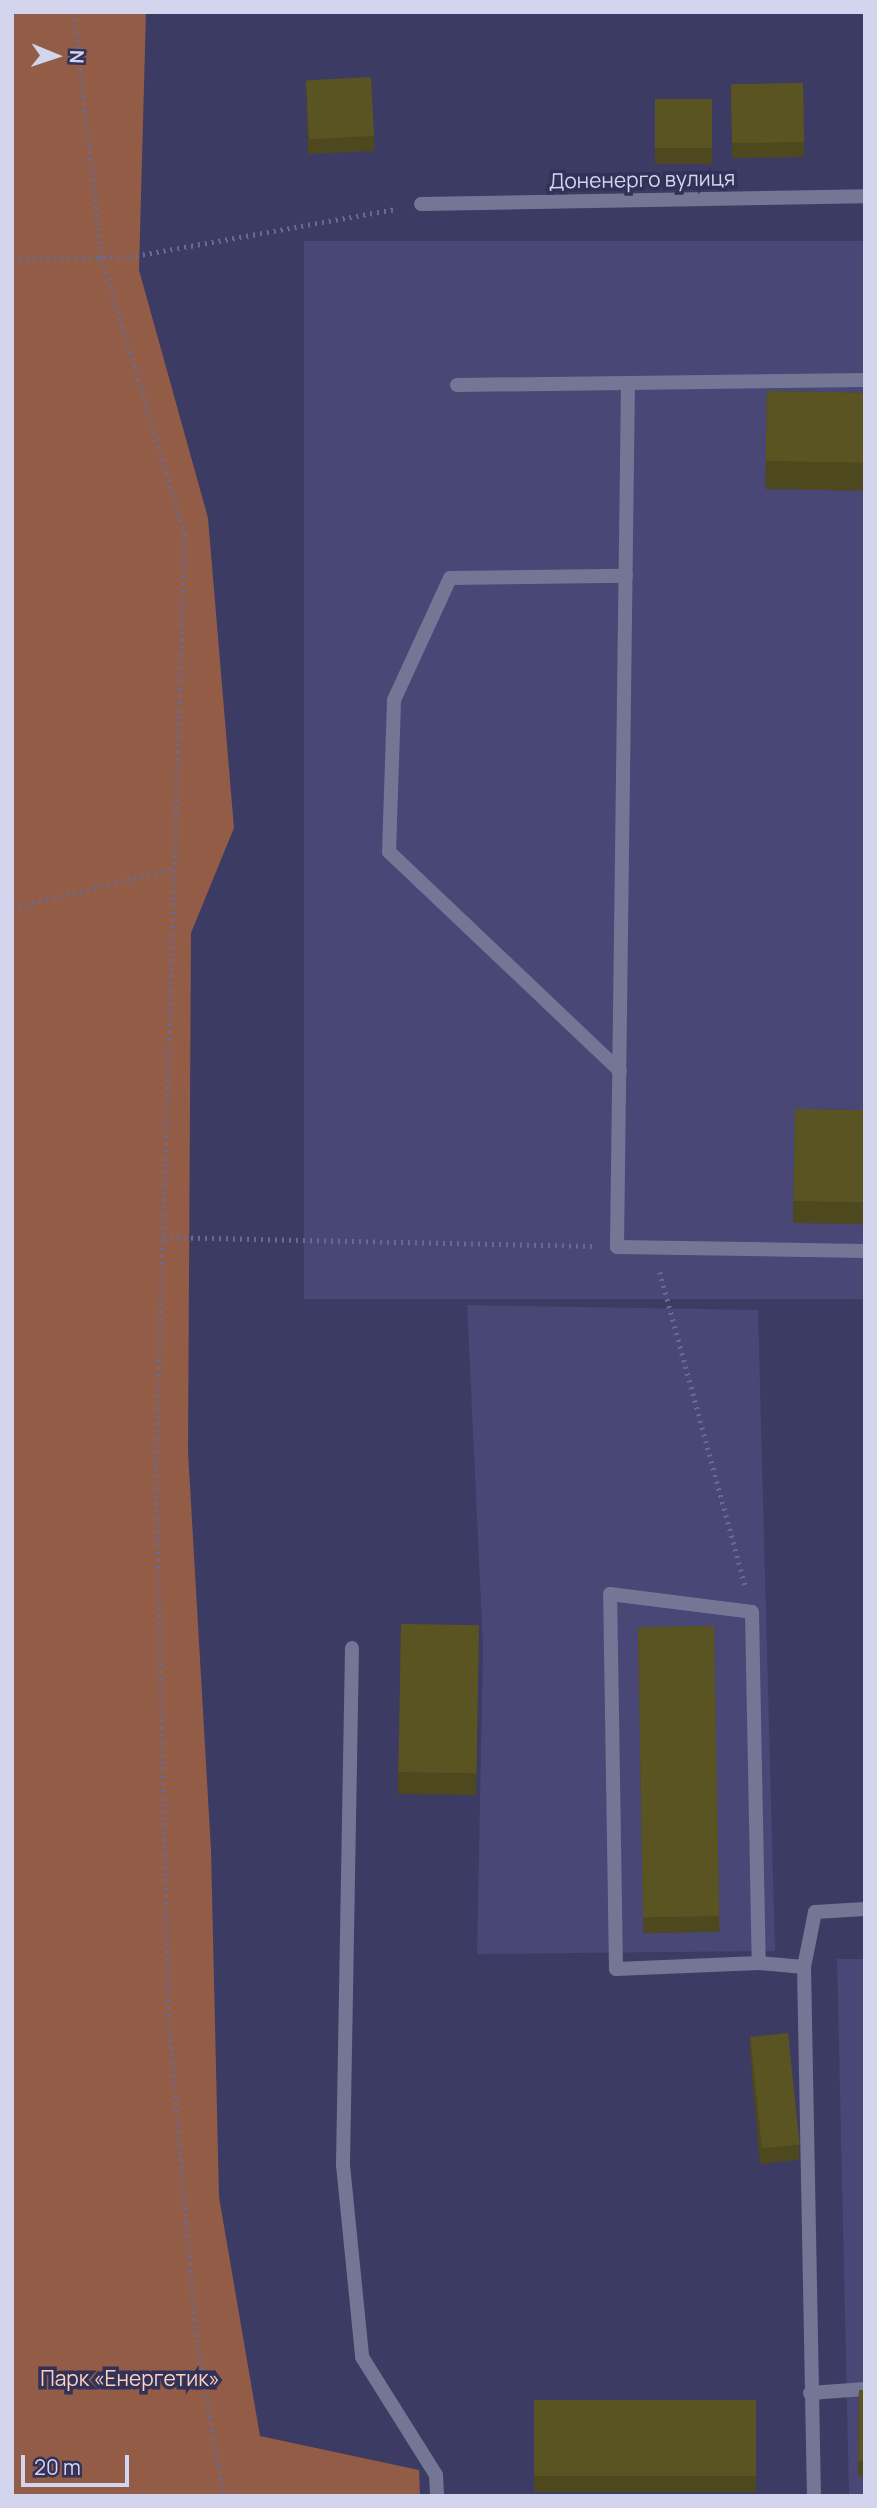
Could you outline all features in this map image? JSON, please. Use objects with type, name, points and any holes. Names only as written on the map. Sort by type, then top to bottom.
[{"type":"street","name":"Доненерго вулиця","points":[[421,204],[865,196]]},
{"type":"street","points":[[457,385],[865,380]]},
{"type":"street","points":[[628,383],[617,1247],[865,1251]]},
{"type":"street","points":[[620,1071],[388,852],[394,700],[450,578],[626,576]]},
{"type":"street","points":[[759,1964],[752,1612],[610,1594],[616,1969],[759,1964],[804,1967]]},
{"type":"street","points":[[352,1648],[343,2165],[359,2330],[362,2357],[436,2475],[437,2496]]},
{"type":"street","points":[[814,2496],[804,1967],[816,1912],[865,1909]]},
{"type":"street","points":[[810,2393],[865,2389]]},
{"type":"path","points":[[74,12],[81,50],[102,258],[185,534],[156,1468],[169,2019],[196,2333],[224,2496]]},
{"type":"path","points":[[12,259],[129,257],[421,204]]},
{"type":"path","points":[[12,908],[175,868]]},
{"type":"path","points":[[163,1237],[617,1247]]},
{"type":"path","points":[[653,1248],[752,1612]]},
{"type":"shaded area","points":[[304,241],[865,241],[865,1299],[304,1299]]},
{"type":"shaded area","points":[[467,1305],[758,1310],[775,1951],[477,1954],[483,1646]]},
{"type":"shaded area","points":[[837,1959],[865,1959],[865,2496],[849,2496]]},
{"type":"green space","name":"Парк «Енергетик»","points":[[12,12],[146,12],[139,270],[208,518],[234,828],[191,933],[188,1451],[211,1850],[219,2197],[260,2436],[419,2470],[420,2496],[12,2496]]},
{"type":"building","points":[[371,77],[374,136],[309,139],[306,80]]},
{"type":"building","points":[[803,83],[804,142],[732,143],[731,84]]},
{"type":"building","points":[[655,99],[712,99],[712,148],[655,148]]},
{"type":"building","points":[[767,391],[865,393],[864,463],[766,461]]},
{"type":"building","points":[[795,1109],[865,1110],[863,1202],[793,1201]]},
{"type":"building","points":[[401,1624],[479,1625],[476,1773],[398,1772]]},
{"type":"building","points":[[714,1626],[719,1916],[643,1917],[638,1627]]},
{"type":"building","points":[[788,2033],[800,2144],[762,2148],[750,2037]]},
{"type":"building","points":[[859,2390],[865,2390],[865,2461],[858,2461]]},
{"type":"building","points":[[534,2400],[756,2400],[756,2476],[534,2476]]}]
